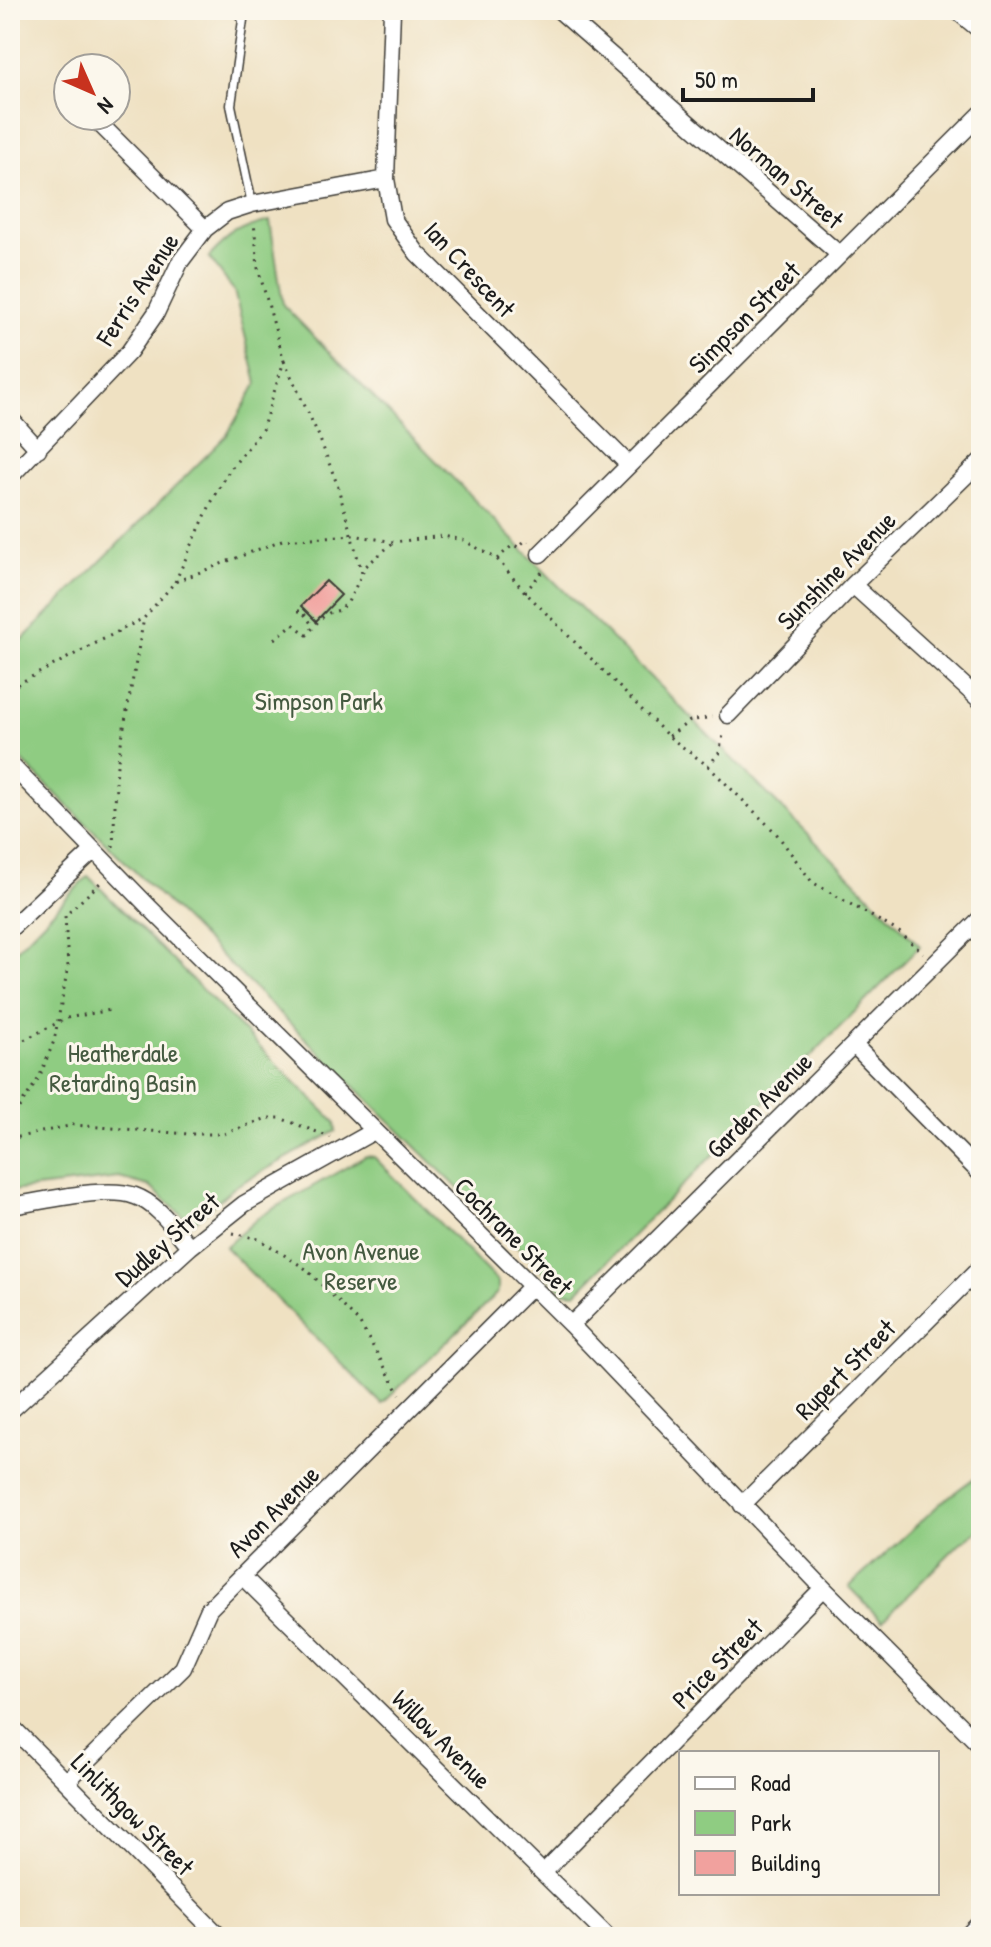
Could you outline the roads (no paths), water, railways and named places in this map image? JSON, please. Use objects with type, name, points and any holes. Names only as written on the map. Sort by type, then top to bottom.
[{"type":"street","name":"Ian Crescent","points":[[392,10],[386,179],[393,219],[417,253],[629,465]]},
{"type":"street","name":"Norman Street","points":[[559,10],[840,255]]},
{"type":"street","points":[[956,10],[981,31]]},
{"type":"street","name":"Simpson Street","points":[[540,554],[981,114]]},
{"type":"street","points":[[108,132],[205,229]]},
{"type":"street","name":"Ferris Avenue","points":[[10,477],[129,352],[156,313],[180,262],[205,229],[227,212],[252,204],[386,179]]},
{"type":"street","points":[[10,418],[38,449]]},
{"type":"street","name":"Sunshine Avenue","points":[[728,715],[853,585],[981,461]]},
{"type":"street","points":[[853,585],[981,701]]},
{"type":"street","name":"Cochrane Street","points":[[10,764],[93,851],[571,1325],[823,1588],[980,1741]]},
{"type":"street","points":[[10,929],[93,851]]},
{"type":"street","name":"Garden Avenue","points":[[571,1325],[981,918]]},
{"type":"street","points":[[854,1045],[981,1174]]},
{"type":"street","name":"Dudley Street","points":[[10,1411],[190,1247],[244,1204],[374,1131]]},
{"type":"street","points":[[10,1206],[111,1191],[136,1196],[155,1208],[190,1247]]},
{"type":"street","name":"Rupert Street","points":[[742,1505],[981,1267]]},
{"type":"street","name":"Avon Avenue","points":[[67,1781],[183,1668],[209,1609],[531,1287]]},
{"type":"street","name":"Willow Avenue","points":[[242,1576],[608,1937]]},
{"type":"street","name":"Price Street","points":[[543,1873],[823,1588]]},
{"type":"street","name":"Linlithgow Street","points":[[10,1725],[220,1937]]},
{"type":"street","points":[[966,1937],[981,1922]]},
{"type":"lane","points":[[236,10],[243,20],[231,105],[252,204]]},
{"type":"park label","name":"Simpson Park","points":[[319,700]]},
{"type":"park label","name":"Heatherdale Retarding Basin","points":[[123,1067]]},
{"type":"park label","name":"Avon Avenue Reserve","points":[[361,1265]]}]
